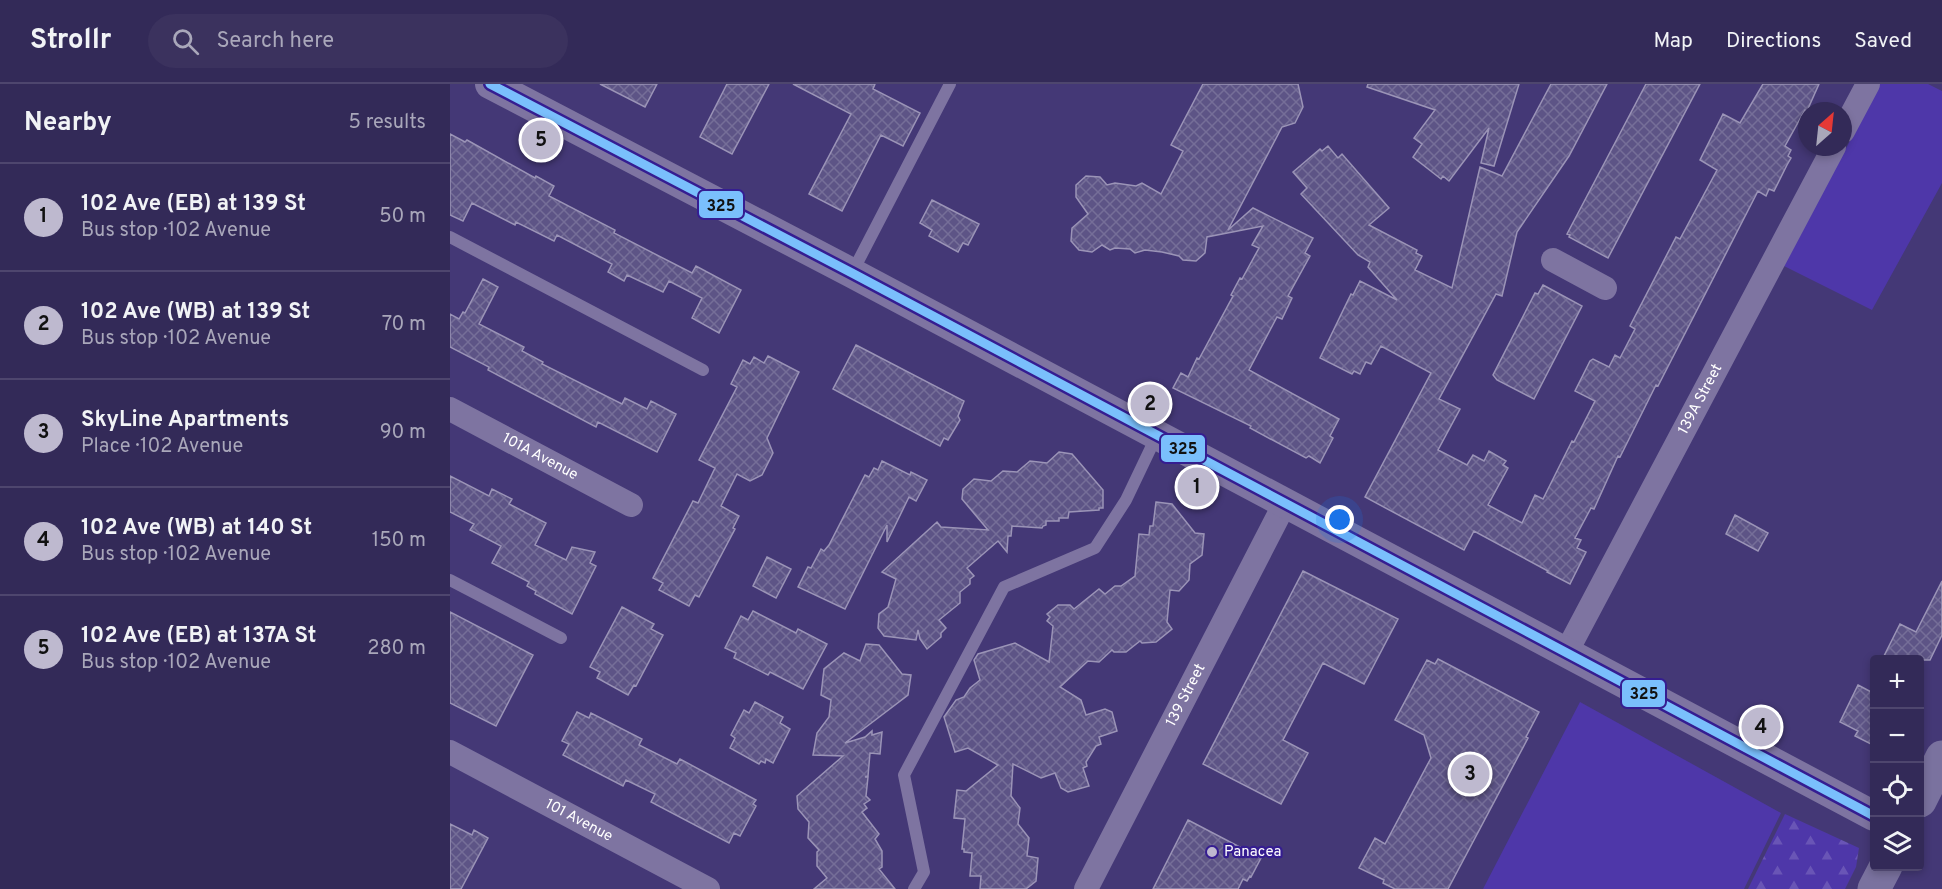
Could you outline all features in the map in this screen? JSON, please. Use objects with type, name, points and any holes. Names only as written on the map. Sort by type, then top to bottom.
[{"type":"main road","points":[[1924,793],[1942,757]]},
{"type":"main road","points":[[1874,889],[1884,871]]},
{"type":"street","points":[[490,84],[852,273],[1870,813]]},
{"type":"street","points":[[1852,114],[1868,84]]},
{"type":"street","name":"139A Street","points":[[1567,651],[1829,156]]},
{"type":"street","points":[[1553,260],[1605,288]]},
{"type":"street","name":"101A Avenue","points":[[450,409],[631,504]]},
{"type":"street","name":"139 Street","points":[[1086,889],[1285,503]]},
{"type":"street","name":"101 Avenue","points":[[450,752],[708,889]]},
{"type":"lane","points":[[852,273],[950,84]]},
{"type":"lane","points":[[450,237],[703,370]]},
{"type":"lane","points":[[914,889],[924,872],[904,775],[1004,587],[1095,548],[1126,500],[1157,435]]},
{"type":"lane","points":[[450,580],[561,638]]},
{"type":"green space","points":[[1880,84],[1928,84],[1942,91],[1942,183],[1872,310],[1784,266],[1842,156],[1852,156],[1852,137]]},
{"type":"green space","points":[[1580,702],[1781,813],[1744,889],[1483,889]]},
{"type":"green space","points":[[1785,814],[1859,848],[1856,867],[1845,889],[1748,889]]},
{"type":"building","points":[[600,84],[657,84],[645,107]]},
{"type":"building","points":[[727,84],[769,84],[732,154],[700,137]]},
{"type":"building","points":[[793,84],[875,84],[873,89],[920,113],[903,146],[881,135],[842,211],[809,194],[851,114]]},
{"type":"building","points":[[1203,84],[1298,84],[1303,107],[1295,123],[1282,127],[1228,230],[1253,208],[1313,238],[1305,253],[1310,256],[1288,296],[1292,298],[1282,319],[1277,317],[1249,370],[1339,419],[1330,436],[1333,438],[1320,463],[1309,456],[1306,458],[1250,428],[1251,426],[1173,388],[1181,373],[1188,377],[1197,358],[1199,359],[1233,296],[1231,295],[1240,278],[1242,279],[1259,248],[1252,245],[1263,226],[1207,237],[1205,253],[1196,261],[1183,260],[1179,256],[1162,252],[1145,250],[1135,253],[1130,249],[1115,248],[1110,250],[1102,245],[1092,252],[1079,250],[1071,241],[1072,228],[1088,214],[1076,197],[1076,185],[1086,176],[1100,177],[1107,185],[1115,183],[1136,186],[1142,183],[1161,194],[1183,151],[1171,145]]},
{"type":"building","points":[[1368,84],[1519,84],[1494,166],[1481,163],[1489,128],[1449,181],[1443,176],[1441,179],[1413,157],[1422,144],[1414,138],[1435,110],[1367,87]]},
{"type":"building","points":[[1551,84],[1607,84],[1569,156],[1517,232],[1502,296],[1496,294],[1439,399],[1460,409],[1438,450],[1467,465],[1473,455],[1484,461],[1489,451],[1506,461],[1503,465],[1508,468],[1488,505],[1522,523],[1535,495],[1543,499],[1595,401],[1575,391],[1590,361],[1593,359],[1609,367],[1615,355],[1620,358],[1635,329],[1630,326],[1676,237],[1680,239],[1717,170],[1700,160],[1723,114],[1740,123],[1763,84],[1819,84],[1811,102],[1798,102],[1798,123],[1785,146],[1791,150],[1788,156],[1791,158],[1774,191],[1769,189],[1766,196],[1758,191],[1658,386],[1656,385],[1620,457],[1618,456],[1594,509],[1591,508],[1575,538],[1581,540],[1577,548],[1586,552],[1570,584],[1474,531],[1464,550],[1365,497],[1431,373],[1381,346],[1371,364],[1366,362],[1360,374],[1354,371],[1352,374],[1320,358],[1351,294],[1353,295],[1360,281],[1397,300],[1368,267],[1370,262],[1358,255],[1301,194],[1307,188],[1293,172],[1320,149],[1322,151],[1328,146],[1338,158],[1342,154],[1389,208],[1369,225],[1417,250],[1416,253],[1422,256],[1415,270],[1452,288],[1480,167],[1502,176]]},
{"type":"building","points":[[1646,84],[1700,84],[1608,258],[1567,234]]},
{"type":"building","points":[[450,134],[465,142],[467,140],[535,178],[536,176],[554,186],[549,196],[615,230],[614,233],[692,273],[696,266],[741,290],[719,333],[692,318],[702,298],[669,281],[663,292],[627,275],[624,281],[608,272],[612,264],[557,235],[554,241],[516,222],[515,225],[472,203],[463,221],[450,215]]},
{"type":"building","points":[[932,200],[979,224],[968,245],[963,243],[958,252],[929,236],[932,230],[920,223]]},
{"type":"building","points":[[483,279],[498,287],[479,324],[524,347],[522,351],[543,362],[542,364],[622,404],[625,398],[647,409],[651,401],[676,414],[657,452],[598,422],[596,427],[488,370],[489,367],[450,347],[450,314],[459,319],[463,312],[465,313]]},
{"type":"building","points":[[1543,285],[1582,306],[1534,399],[1497,380],[1493,375],[1535,293],[1538,294]]},
{"type":"building","points":[[856,345],[964,401],[958,416],[960,420],[948,440],[944,438],[940,446],[833,389]]},
{"type":"building","points":[[768,356],[799,372],[767,438],[773,453],[762,475],[750,481],[737,474],[721,506],[739,516],[733,528],[735,529],[699,597],[695,595],[689,606],[659,590],[663,583],[653,578],[693,501],[698,503],[715,468],[699,460],[737,387],[731,384],[743,360],[750,364],[754,357],[764,363]]},
{"type":"building","points":[[1059,452],[1072,454],[1103,490],[1103,508],[1069,512],[1068,518],[1046,521],[1046,525],[1042,528],[1012,526],[1011,536],[1008,536],[1007,552],[998,541],[967,568],[974,576],[970,579],[970,584],[960,592],[960,603],[939,620],[946,628],[941,633],[941,637],[927,649],[920,639],[918,630],[916,640],[884,636],[878,628],[879,614],[888,607],[896,579],[882,572],[937,522],[941,527],[988,530],[962,499],[963,489],[974,479],[991,481],[1003,471],[1017,472],[1030,461],[1047,463]]},
{"type":"building","points":[[882,461],[910,475],[911,472],[927,480],[916,501],[909,497],[887,542],[887,525],[845,609],[798,587],[808,567],[811,568],[821,549],[824,551],[829,545],[865,475],[869,477],[874,468],[878,470]]},
{"type":"building","points":[[450,476],[489,496],[492,489],[512,499],[509,504],[546,523],[535,545],[566,560],[572,547],[595,552],[590,563],[596,566],[572,614],[535,594],[536,591],[527,586],[529,582],[492,563],[501,546],[470,530],[474,524],[450,512]]},
{"type":"building","points":[[1156,502],[1172,504],[1195,533],[1204,534],[1202,555],[1190,564],[1189,580],[1179,591],[1170,590],[1167,622],[1172,629],[1156,642],[1142,643],[1140,641],[1126,652],[1112,650],[1099,662],[1088,661],[1060,687],[1081,700],[1086,715],[1105,709],[1112,712],[1117,731],[1099,737],[1101,744],[1096,746],[1086,762],[1087,766],[1083,768],[1089,786],[1068,792],[1061,788],[1055,773],[1041,778],[1013,764],[1011,796],[1020,808],[1018,824],[1029,838],[1027,856],[1038,858],[1036,881],[1026,889],[980,889],[981,876],[970,876],[972,853],[964,852],[962,849],[965,819],[954,818],[957,790],[966,791],[998,765],[968,748],[955,752],[944,717],[956,700],[964,697],[980,680],[974,660],[978,654],[1015,643],[1049,662],[1053,626],[1047,621],[1050,617],[1047,614],[1058,605],[1070,605],[1074,609],[1099,589],[1105,594],[1135,576],[1139,534],[1149,535],[1150,526],[1153,526]]},
{"type":"building","points":[[1735,515],[1768,533],[1758,551],[1726,534]]},
{"type":"building","points":[[767,557],[791,569],[776,598],[753,586]]},
{"type":"building","points":[[1303,571],[1398,619],[1364,684],[1323,663],[1283,740],[1308,753],[1281,804],[1203,764]]},
{"type":"building","points":[[1942,581],[1942,635],[1930,660],[1924,660],[1924,655],[1884,655],[1900,624],[1916,632]]},
{"type":"building","points":[[622,607],[654,624],[651,629],[663,635],[636,686],[634,685],[628,695],[597,678],[600,672],[590,667]]},
{"type":"building","points":[[753,611],[796,633],[798,629],[827,644],[803,689],[770,672],[768,675],[734,658],[736,653],[725,648],[741,616],[748,620]]},
{"type":"building","points":[[450,612],[533,655],[496,726],[450,703]]},
{"type":"building","points":[[866,644],[879,645],[902,674],[911,675],[908,695],[845,743],[865,737],[872,731],[872,735],[882,732],[880,754],[870,753],[868,776],[865,777],[868,777],[866,796],[870,800],[864,804],[867,808],[862,812],[879,834],[875,839],[882,851],[882,867],[879,869],[895,889],[814,889],[827,878],[817,866],[819,850],[808,838],[809,822],[798,809],[797,796],[843,756],[813,755],[817,733],[829,717],[831,700],[821,695],[824,669],[844,653],[860,661]]},
{"type":"building","points":[[1438,659],[1539,712],[1526,737],[1528,738],[1448,889],[1395,889],[1383,883],[1384,880],[1359,868],[1375,838],[1385,844],[1431,758],[1424,735],[1395,720],[1427,660],[1435,664]]},
{"type":"building","points":[[1858,685],[1870,691],[1870,744],[1855,736],[1858,731],[1840,722]]},
{"type":"building","points":[[755,702],[783,717],[780,723],[790,729],[773,763],[766,759],[765,763],[761,761],[759,764],[730,748],[735,738],[731,735],[744,710],[749,713]]},
{"type":"building","points":[[577,712],[589,718],[591,713],[642,739],[639,745],[677,764],[680,759],[756,800],[753,804],[756,806],[740,836],[734,833],[729,843],[651,802],[655,794],[626,780],[623,786],[563,755],[569,744],[562,741]]},
{"type":"building","name":"Panacea","points":[[1188,820],[1261,858],[1251,877],[1247,881],[1243,879],[1238,889],[1153,889]]},
{"type":"building","points":[[450,824],[472,835],[474,830],[488,838],[461,889],[450,889]]},
{"type":"transit line","name":"325","points":[[490,84],[852,273],[1870,814]]},
{"type":"place","name":"102 Ave (EB) at 137A St","points":[[541,140]]},
{"type":"place","name":"102 Ave (WB) at 139 St","points":[[1150,404]]},
{"type":"place","name":"102 Ave (EB) at 139 St","points":[[1197,487]]},
{"type":"place","name":"102 Ave (WB) at 140 St","points":[[1761,727]]},
{"type":"place","name":"SkyLine Apartments","points":[[1470,774]]},
{"type":"place","name":"Panacea","points":[[1212,852]]}]
